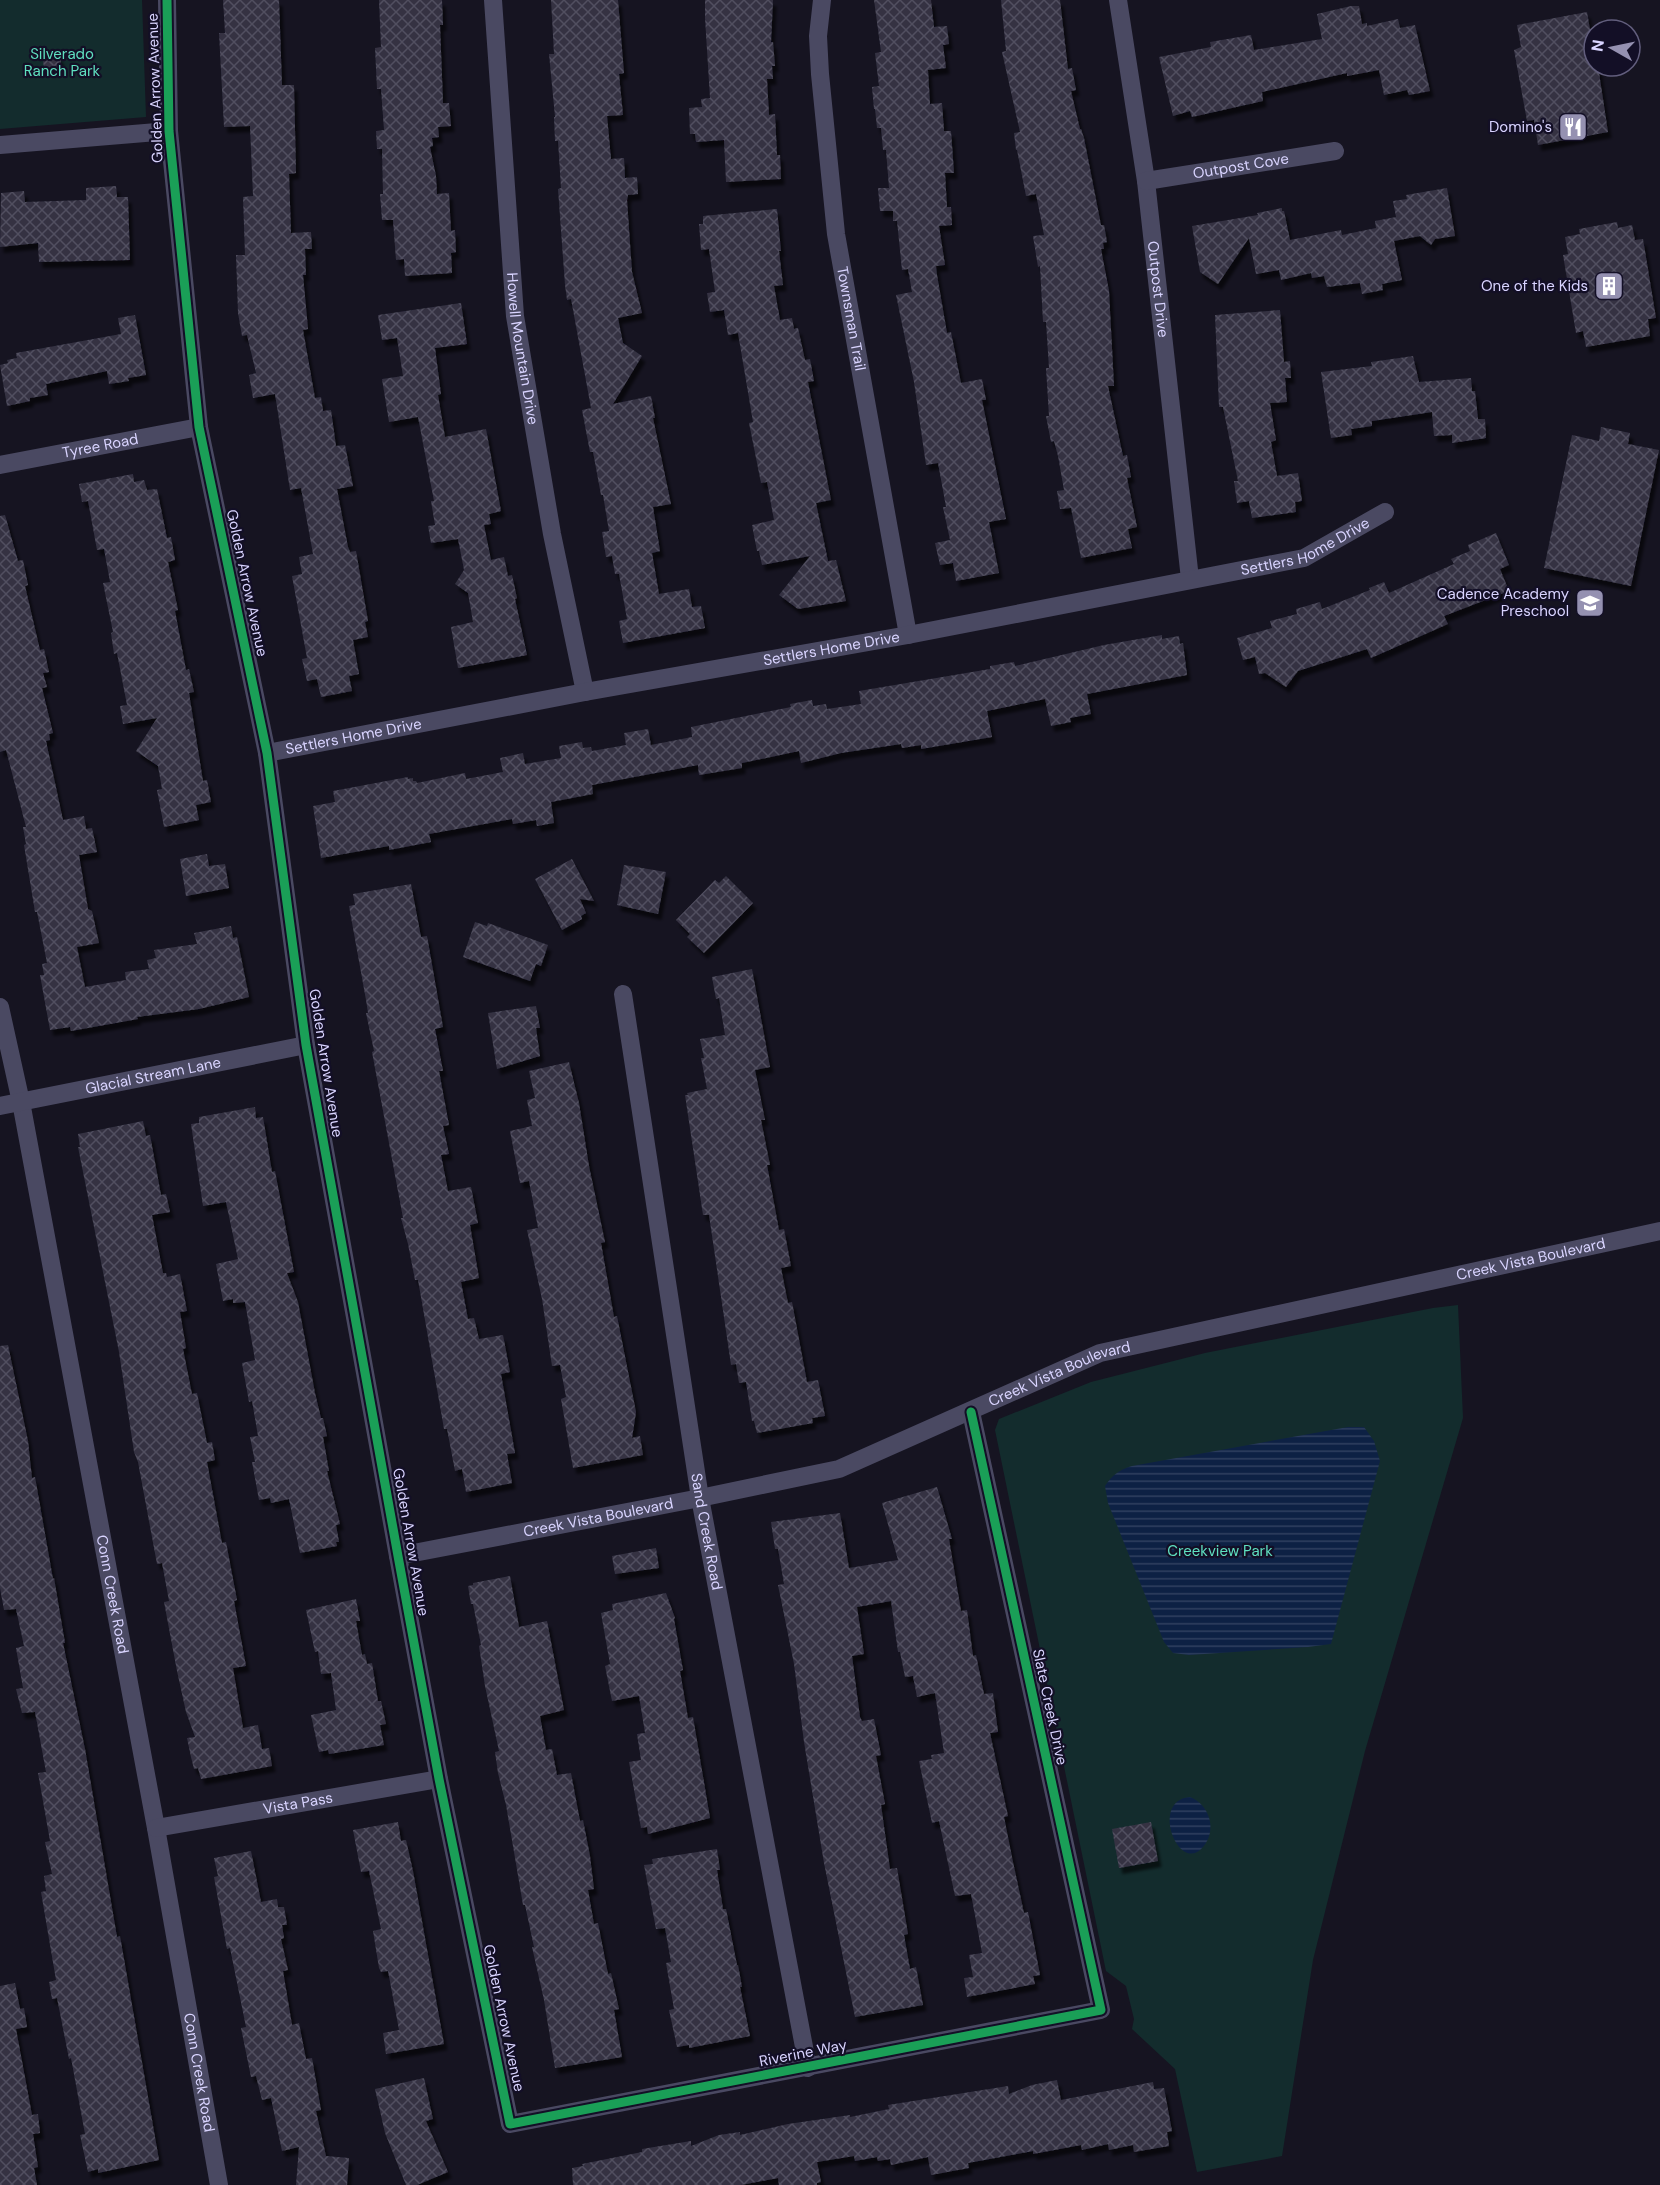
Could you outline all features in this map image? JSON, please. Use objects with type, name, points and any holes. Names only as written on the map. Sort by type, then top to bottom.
[{"type":"street","name":"Golden Arrow Avenue","points":[[167,0],[169,131],[199,427],[267,753],[306,1045],[439,1779],[510,2124]]},
{"type":"street","name":"Howell Mountain Drive","points":[[493,0],[515,316],[552,534],[585,692]]},
{"type":"street","name":"Townsman Trail","points":[[822,0],[818,36],[836,234],[908,635]]},
{"type":"street","name":"Outpost Drive","points":[[1118,0],[1146,181],[1190,579]]},
{"type":"street","points":[[0,146],[169,131]]},
{"type":"street","name":"Outpost Cove","points":[[1146,181],[1335,151]]},
{"type":"street","name":"Tyree Road","points":[[0,465],[199,427]]},
{"type":"street","name":"Settlers Home Drive","points":[[267,753],[585,692],[908,635],[1304,558],[1385,512]]},
{"type":"street","name":"Sand Creek Road","points":[[623,994],[700,1498],[808,2068]]},
{"type":"street","name":"Conn Creek Road","points":[[0,1007],[21,1102],[156,1828],[219,2185]]},
{"type":"street","name":"Glacial Stream Lane","points":[[0,1106],[306,1045]]},
{"type":"street","name":"Creek Vista Boulevard","points":[[398,1556],[839,1469],[1100,1353],[1660,1231]]},
{"type":"street","name":"Slate Creek Drive","points":[[971,1412],[1101,2010]]},
{"type":"street","name":"Vista Pass","points":[[156,1828],[439,1779]]},
{"type":"street","name":"Riverine Way","points":[[510,2124],[1101,2010]]},
{"type":"green space","name":"Silverado Ranch Park","points":[[0,0],[142,0],[146,117],[0,129]]},
{"type":"green space","name":"Creekview Park","points":[[1458,1305],[1463,1418],[1365,1751],[1313,1960],[1282,2156],[1197,2172],[1175,2069],[1132,2029],[1134,2019],[1126,1986],[1106,1971],[995,1430],[999,1419],[1091,1382],[1205,1353]]},
{"type":"water","points":[[1348,1427],[1364,1427],[1374,1441],[1380,1461],[1331,1644],[1189,1655],[1173,1653],[1164,1642],[1108,1503],[1105,1486],[1108,1482],[1116,1473],[1132,1466]]},
{"type":"water","points":[[1190,1797],[1202,1805],[1209,1818],[1210,1826],[1208,1840],[1194,1853],[1185,1852],[1178,1845],[1172,1834],[1170,1822],[1171,1810],[1178,1801]]},
{"type":"building","points":[[223,0],[279,0],[282,85],[294,85],[296,173],[289,174],[291,233],[311,232],[312,249],[305,249],[306,275],[303,275],[308,329],[303,330],[315,398],[321,397],[323,411],[331,410],[336,446],[345,445],[353,486],[337,489],[348,547],[350,552],[356,551],[368,621],[365,622],[368,637],[353,640],[359,674],[349,676],[352,691],[321,697],[317,679],[307,681],[302,659],[307,658],[292,576],[302,574],[299,557],[313,554],[301,488],[290,490],[275,394],[253,398],[249,375],[256,373],[247,335],[242,336],[238,313],[236,255],[245,255],[243,197],[253,196],[250,126],[224,127],[219,33],[225,33]]},
{"type":"building","points":[[379,0],[442,0],[443,25],[440,25],[443,103],[449,103],[451,126],[438,127],[439,137],[432,138],[433,146],[430,147],[437,194],[449,193],[451,231],[455,230],[456,252],[451,253],[452,273],[405,276],[404,259],[396,260],[393,220],[382,220],[380,194],[383,194],[382,149],[377,149],[376,131],[384,130],[381,89],[377,89],[375,48],[381,47]]},
{"type":"building","points":[[551,0],[618,0],[624,73],[619,74],[623,115],[607,116],[611,159],[624,158],[625,178],[637,177],[638,194],[628,195],[627,200],[632,272],[642,313],[618,318],[623,343],[642,356],[613,404],[651,396],[655,418],[653,418],[671,504],[653,507],[660,551],[652,553],[659,594],[689,589],[692,607],[701,606],[705,628],[623,643],[619,621],[627,619],[619,574],[615,574],[612,556],[606,557],[602,532],[609,531],[603,495],[601,495],[593,452],[590,452],[582,410],[591,408],[571,299],[567,300],[565,285],[558,189],[561,188],[558,141],[555,141],[549,54],[554,54]]},
{"type":"building","points":[[705,0],[773,0],[771,42],[773,42],[775,66],[772,66],[773,79],[767,79],[769,115],[775,114],[781,179],[726,182],[724,140],[696,142],[695,134],[690,134],[689,108],[702,107],[701,99],[710,98]]},
{"type":"building","points":[[874,0],[931,0],[934,27],[947,26],[949,44],[943,45],[946,68],[928,70],[930,104],[942,103],[944,131],[951,131],[954,173],[945,173],[947,207],[951,207],[952,225],[939,226],[945,265],[936,266],[937,275],[947,333],[951,332],[961,383],[982,379],[986,400],[982,400],[1006,519],[989,522],[999,573],[956,581],[953,563],[940,565],[935,543],[950,540],[943,507],[946,507],[938,463],[926,465],[914,382],[896,295],[912,292],[908,269],[902,270],[897,221],[893,221],[893,211],[880,211],[878,188],[889,188],[886,150],[883,150],[881,128],[877,128],[872,87],[879,86],[875,53],[881,52]]},
{"type":"building","points":[[1001,0],[1060,0],[1068,69],[1072,68],[1076,90],[1071,91],[1084,138],[1101,225],[1104,225],[1107,242],[1103,243],[1104,249],[1101,249],[1109,291],[1114,386],[1108,386],[1123,456],[1127,455],[1131,477],[1127,478],[1137,527],[1128,529],[1132,548],[1081,558],[1071,508],[1060,509],[1057,491],[1064,490],[1058,456],[1054,441],[1051,442],[1046,416],[1049,416],[1046,322],[1043,322],[1040,266],[1038,267],[1033,236],[1044,235],[1036,194],[1026,196],[1016,150],[1014,133],[1020,132],[1002,52],[1006,51]]},
{"type":"building","points":[[1359,6],[1362,24],[1367,23],[1367,26],[1398,19],[1400,28],[1415,25],[1430,91],[1409,95],[1407,90],[1384,95],[1379,70],[1347,76],[1347,73],[1262,92],[1263,101],[1192,117],[1190,111],[1173,116],[1159,57],[1211,47],[1210,42],[1251,35],[1254,50],[1322,39],[1317,14]]},
{"type":"building","points":[[1587,12],[1588,18],[1582,18],[1582,78],[1600,78],[1608,132],[1538,145],[1534,120],[1527,121],[1514,50],[1521,47],[1517,25]]},
{"type":"building","points":[[48,53],[56,53],[61,58],[59,69],[48,71],[43,66],[43,58]]},
{"type":"building","points":[[116,186],[117,197],[128,197],[130,260],[39,262],[38,243],[0,247],[1,193],[24,191],[25,202],[86,200],[86,188]]},
{"type":"building","points":[[1447,188],[1455,236],[1435,239],[1431,245],[1420,236],[1394,241],[1402,280],[1382,284],[1383,290],[1362,294],[1360,283],[1327,287],[1324,276],[1312,278],[1311,273],[1281,280],[1279,270],[1256,274],[1249,238],[1218,284],[1200,272],[1192,226],[1258,215],[1257,213],[1282,208],[1290,240],[1341,230],[1342,235],[1376,228],[1375,221],[1396,217],[1393,201],[1407,199],[1406,195]]},
{"type":"building","points":[[777,209],[783,285],[774,286],[780,320],[792,318],[794,329],[798,328],[805,360],[810,359],[814,381],[808,382],[831,500],[816,503],[828,561],[836,560],[846,601],[798,609],[779,595],[810,556],[762,565],[759,551],[757,551],[752,525],[774,520],[767,482],[761,483],[749,423],[753,422],[738,333],[728,335],[724,310],[710,312],[707,293],[715,292],[709,249],[701,250],[699,224],[703,224],[703,216]]},
{"type":"building","name":"One of the Kids","points":[[1617,222],[1618,228],[1632,225],[1635,240],[1643,239],[1656,318],[1648,319],[1650,336],[1586,347],[1583,331],[1576,333],[1563,255],[1568,254],[1565,237],[1580,234],[1579,229]]},
{"type":"building","points":[[461,303],[467,344],[435,348],[441,394],[438,395],[445,437],[486,429],[501,511],[489,514],[491,524],[484,525],[491,560],[504,557],[508,576],[512,575],[527,655],[458,668],[451,627],[473,622],[468,593],[455,584],[464,570],[458,539],[431,543],[428,526],[435,525],[431,501],[434,501],[418,417],[389,422],[382,379],[403,376],[397,338],[382,340],[378,315]]},
{"type":"building","points":[[1280,310],[1284,362],[1290,361],[1291,378],[1285,378],[1287,402],[1270,403],[1276,440],[1271,442],[1277,476],[1298,473],[1302,501],[1295,502],[1296,512],[1252,518],[1249,501],[1237,503],[1234,481],[1238,481],[1223,407],[1219,407],[1215,315]]},
{"type":"building","points":[[135,315],[146,375],[128,378],[129,381],[109,384],[107,371],[46,384],[48,395],[7,406],[0,365],[8,363],[7,360],[17,358],[16,353],[121,334],[118,318]]},
{"type":"building","points":[[1413,356],[1419,382],[1471,378],[1478,419],[1485,419],[1486,438],[1452,443],[1452,435],[1434,436],[1432,412],[1372,421],[1372,426],[1351,429],[1352,435],[1331,438],[1321,372],[1372,366],[1371,362]]},
{"type":"building","points":[[1601,427],[1630,433],[1628,444],[1659,450],[1631,586],[1544,568],[1572,435],[1599,441]]},
{"type":"building","points":[[133,474],[134,482],[144,480],[147,490],[157,489],[167,538],[171,537],[175,560],[168,562],[178,610],[175,611],[186,670],[189,669],[194,692],[189,693],[203,781],[207,780],[211,802],[196,805],[199,820],[164,827],[157,790],[162,789],[158,766],[136,751],[157,718],[123,724],[120,706],[127,705],[117,653],[114,654],[111,633],[113,632],[103,583],[110,582],[104,549],[97,550],[88,501],[82,502],[79,484]]},
{"type":"building","points":[[5,515],[18,561],[23,560],[28,585],[25,586],[40,650],[44,649],[49,672],[43,673],[47,687],[42,688],[53,733],[49,734],[50,740],[46,741],[63,820],[84,816],[86,829],[92,828],[97,852],[79,855],[88,909],[92,911],[99,943],[77,947],[85,987],[126,980],[125,972],[149,969],[147,960],[156,958],[154,950],[197,944],[194,933],[231,926],[233,938],[237,937],[249,997],[199,1009],[137,1017],[138,1019],[71,1031],[70,1027],[50,1030],[40,975],[44,975],[42,964],[47,963],[37,912],[35,912],[24,845],[26,844],[23,827],[26,827],[6,750],[0,752],[0,516]]},
{"type":"building","points":[[1496,533],[1509,565],[1500,569],[1509,591],[1444,616],[1448,624],[1371,658],[1367,649],[1298,671],[1286,687],[1265,673],[1259,674],[1255,657],[1243,660],[1237,638],[1272,628],[1270,621],[1297,614],[1296,609],[1320,602],[1322,609],[1384,582],[1389,593],[1454,564],[1451,559],[1470,551],[1468,545]]},
{"type":"building","points":[[1162,635],[1162,639],[1179,636],[1180,644],[1183,643],[1187,675],[1087,694],[1091,714],[1070,718],[1071,722],[1051,726],[1045,699],[987,711],[992,737],[921,749],[921,745],[902,748],[901,744],[841,753],[801,763],[799,751],[742,763],[742,768],[699,775],[698,765],[592,785],[593,794],[551,802],[554,823],[537,826],[536,820],[513,824],[512,819],[429,834],[431,842],[389,850],[389,846],[321,858],[313,806],[335,802],[333,791],[408,777],[408,779],[413,778],[413,781],[417,783],[465,773],[466,779],[503,772],[500,758],[523,753],[525,764],[561,758],[559,746],[582,742],[583,748],[591,747],[592,751],[626,745],[624,733],[648,729],[651,745],[692,737],[691,727],[791,707],[790,704],[812,700],[813,706],[826,704],[827,709],[861,704],[859,691],[990,669],[990,666],[1014,662],[1015,666],[1104,645]]},
{"type":"building","points":[[207,854],[209,866],[225,864],[229,888],[186,896],[180,859]]},
{"type":"building","points":[[572,859],[594,901],[580,899],[586,913],[581,916],[582,919],[562,930],[535,879]]},
{"type":"building","points":[[624,865],[666,872],[658,914],[617,905]]},
{"type":"building","points":[[726,876],[753,903],[704,953],[687,937],[690,934],[676,920],[715,880],[719,883]]},
{"type":"building","points":[[411,884],[421,937],[427,936],[443,1027],[435,1029],[443,1071],[439,1071],[449,1125],[443,1126],[449,1154],[441,1155],[448,1191],[471,1187],[478,1223],[470,1225],[479,1278],[461,1282],[468,1319],[474,1318],[479,1339],[503,1335],[510,1372],[501,1374],[515,1453],[507,1454],[512,1483],[466,1492],[462,1469],[455,1471],[447,1429],[444,1429],[418,1280],[415,1280],[401,1218],[403,1218],[372,1052],[374,1051],[366,1013],[368,1013],[366,1000],[349,906],[355,905],[353,894]]},
{"type":"building","points":[[475,922],[487,926],[488,923],[548,945],[541,966],[536,964],[530,981],[463,957]]},
{"type":"building","points":[[752,969],[770,1067],[755,1070],[765,1120],[761,1120],[779,1230],[784,1229],[791,1266],[781,1268],[788,1303],[792,1302],[807,1382],[818,1380],[825,1416],[812,1418],[813,1423],[757,1433],[754,1421],[752,1421],[746,1382],[739,1383],[736,1364],[731,1365],[709,1215],[703,1215],[685,1095],[707,1089],[700,1039],[725,1035],[719,998],[716,999],[712,977]]},
{"type":"building","points":[[536,1006],[540,1028],[536,1028],[540,1056],[497,1069],[488,1013]]},
{"type":"building","points":[[569,1062],[605,1242],[601,1243],[614,1317],[617,1316],[636,1412],[632,1438],[640,1436],[643,1455],[573,1468],[561,1399],[566,1397],[560,1365],[552,1366],[542,1299],[527,1230],[538,1228],[529,1181],[520,1183],[510,1131],[532,1126],[527,1100],[535,1098],[529,1071]]},
{"type":"building","points":[[255,1107],[256,1118],[263,1117],[272,1172],[275,1171],[294,1272],[287,1273],[298,1302],[315,1393],[327,1436],[323,1437],[329,1471],[327,1471],[340,1524],[336,1525],[339,1542],[336,1542],[337,1546],[300,1553],[289,1499],[271,1503],[270,1498],[259,1500],[250,1437],[258,1436],[242,1363],[255,1360],[245,1302],[233,1303],[233,1299],[223,1301],[216,1264],[238,1259],[226,1202],[203,1206],[191,1124],[199,1123],[199,1117]]},
{"type":"building","points":[[143,1121],[146,1136],[150,1135],[161,1195],[166,1194],[170,1212],[152,1215],[163,1273],[166,1273],[167,1277],[180,1274],[187,1311],[180,1312],[186,1348],[183,1349],[192,1394],[197,1393],[207,1443],[212,1442],[215,1460],[207,1462],[222,1543],[226,1542],[246,1666],[233,1668],[243,1728],[258,1725],[262,1749],[269,1748],[272,1766],[201,1779],[198,1768],[194,1769],[187,1738],[195,1737],[186,1712],[177,1671],[164,1602],[169,1601],[162,1563],[157,1564],[138,1462],[134,1452],[119,1352],[78,1147],[80,1147],[78,1134]]},
{"type":"building","points":[[8,1345],[28,1441],[32,1478],[35,1477],[54,1578],[65,1643],[63,1643],[85,1749],[117,1937],[120,1936],[159,2160],[98,2173],[98,2169],[88,2172],[80,2135],[85,2134],[71,2058],[69,2059],[57,1998],[52,1999],[49,1982],[56,1980],[41,1892],[46,1891],[44,1876],[52,1874],[45,1842],[50,1841],[38,1773],[46,1772],[35,1712],[22,1713],[16,1689],[23,1688],[16,1648],[24,1646],[16,1609],[4,1610],[0,1588],[0,1346]]},
{"type":"building","points":[[937,1487],[952,1539],[949,1539],[961,1611],[967,1610],[973,1656],[976,1655],[984,1694],[993,1693],[998,1732],[990,1733],[1008,1816],[1004,1817],[1024,1913],[1028,1912],[1040,1975],[1033,1976],[1035,1984],[967,1997],[964,1978],[973,1977],[969,1955],[982,1953],[971,1894],[955,1896],[939,1821],[932,1823],[919,1761],[932,1759],[931,1755],[944,1753],[935,1693],[917,1697],[913,1676],[905,1677],[900,1652],[898,1652],[891,1601],[857,1607],[864,1654],[852,1656],[860,1717],[862,1721],[874,1719],[881,1755],[876,1756],[885,1804],[881,1805],[890,1869],[897,1868],[908,1934],[904,1935],[910,1969],[916,1967],[923,2005],[855,2017],[824,1863],[794,1664],[778,1585],[784,1584],[771,1522],[840,1513],[849,1568],[898,1560],[882,1503]]},
{"type":"building","points":[[656,1548],[659,1568],[615,1574],[612,1556]]},
{"type":"building","points":[[510,1576],[519,1627],[547,1621],[564,1710],[540,1716],[546,1750],[552,1749],[557,1775],[571,1773],[580,1821],[583,1820],[590,1856],[594,1889],[588,1890],[594,1924],[598,1923],[608,1974],[611,1973],[619,2009],[614,2010],[622,2057],[555,2068],[544,2000],[532,1947],[534,1947],[525,1905],[523,1905],[506,1805],[498,1773],[495,1752],[499,1751],[485,1686],[479,1646],[481,1645],[468,1586]]},
{"type":"building","points":[[666,1593],[675,1618],[683,1670],[680,1671],[688,1718],[693,1717],[710,1818],[648,1834],[647,1827],[641,1828],[629,1762],[641,1760],[637,1734],[645,1733],[639,1696],[612,1701],[605,1666],[610,1664],[601,1613],[613,1610],[612,1604]]},
{"type":"building","points":[[356,1599],[360,1621],[356,1621],[362,1655],[365,1654],[367,1664],[372,1663],[378,1701],[381,1701],[386,1724],[380,1725],[384,1745],[329,1754],[328,1750],[319,1752],[311,1715],[336,1710],[331,1673],[321,1674],[318,1651],[315,1652],[306,1610]]},
{"type":"building","points":[[398,1822],[401,1841],[406,1840],[413,1871],[444,2044],[386,2054],[383,2033],[399,2030],[388,1971],[381,1972],[379,1968],[373,1931],[381,1929],[369,1871],[361,1872],[353,1830]]},
{"type":"building","points":[[1151,1822],[1158,1861],[1119,1868],[1112,1829]]},
{"type":"building","points":[[717,1849],[720,1870],[717,1870],[723,1909],[726,1909],[738,1965],[750,2036],[689,2048],[689,2045],[677,2047],[669,2010],[674,2009],[666,1963],[671,1962],[665,1928],[656,1929],[644,1865],[653,1864],[652,1859]]},
{"type":"building","points":[[251,1851],[261,1902],[277,1899],[278,1907],[284,1907],[287,1925],[282,1925],[284,1938],[281,1939],[288,1970],[283,1971],[292,2025],[299,2023],[306,2059],[312,2058],[321,2110],[316,2111],[326,2156],[349,2158],[347,2185],[296,2185],[299,2147],[282,2151],[271,2098],[262,2100],[256,2076],[251,2077],[241,2028],[246,2027],[230,1948],[227,1949],[214,1877],[218,1876],[214,1858]]},
{"type":"building","points":[[15,1983],[20,2009],[24,2008],[27,2027],[16,2029],[32,2115],[38,2114],[40,2133],[33,2134],[38,2167],[34,2168],[37,2185],[0,2185],[0,1986]]},
{"type":"building","points":[[424,2078],[433,2119],[426,2121],[448,2172],[417,2185],[406,2185],[385,2133],[375,2089]]},
{"type":"building","points":[[1057,2080],[1061,2100],[1153,2082],[1154,2089],[1164,2088],[1172,2131],[1167,2132],[1169,2146],[1134,2152],[1133,2145],[1109,2150],[1108,2144],[1082,2150],[1081,2145],[968,2163],[969,2168],[931,2175],[928,2157],[891,2165],[890,2159],[878,2161],[877,2157],[855,2161],[854,2156],[817,2162],[821,2182],[817,2185],[779,2185],[778,2178],[741,2185],[573,2185],[572,2168],[642,2152],[642,2149],[691,2141],[691,2146],[719,2135],[740,2132],[740,2135],[788,2124],[850,2115],[850,2117],[889,2109],[888,2105],[1008,2086],[1009,2094],[1032,2085]]},
{"type":"cycle path","points":[[167,0],[169,131],[199,427],[267,753],[306,1045],[439,1779],[510,2124],[1101,2010],[971,1412]]},
{"type":"place","name":"Domino's","points":[[1573,127]]},
{"type":"place","name":"One of the Kids","points":[[1609,286]]},
{"type":"place","name":"Cadence Academy Preschool","points":[[1590,603]]}]
